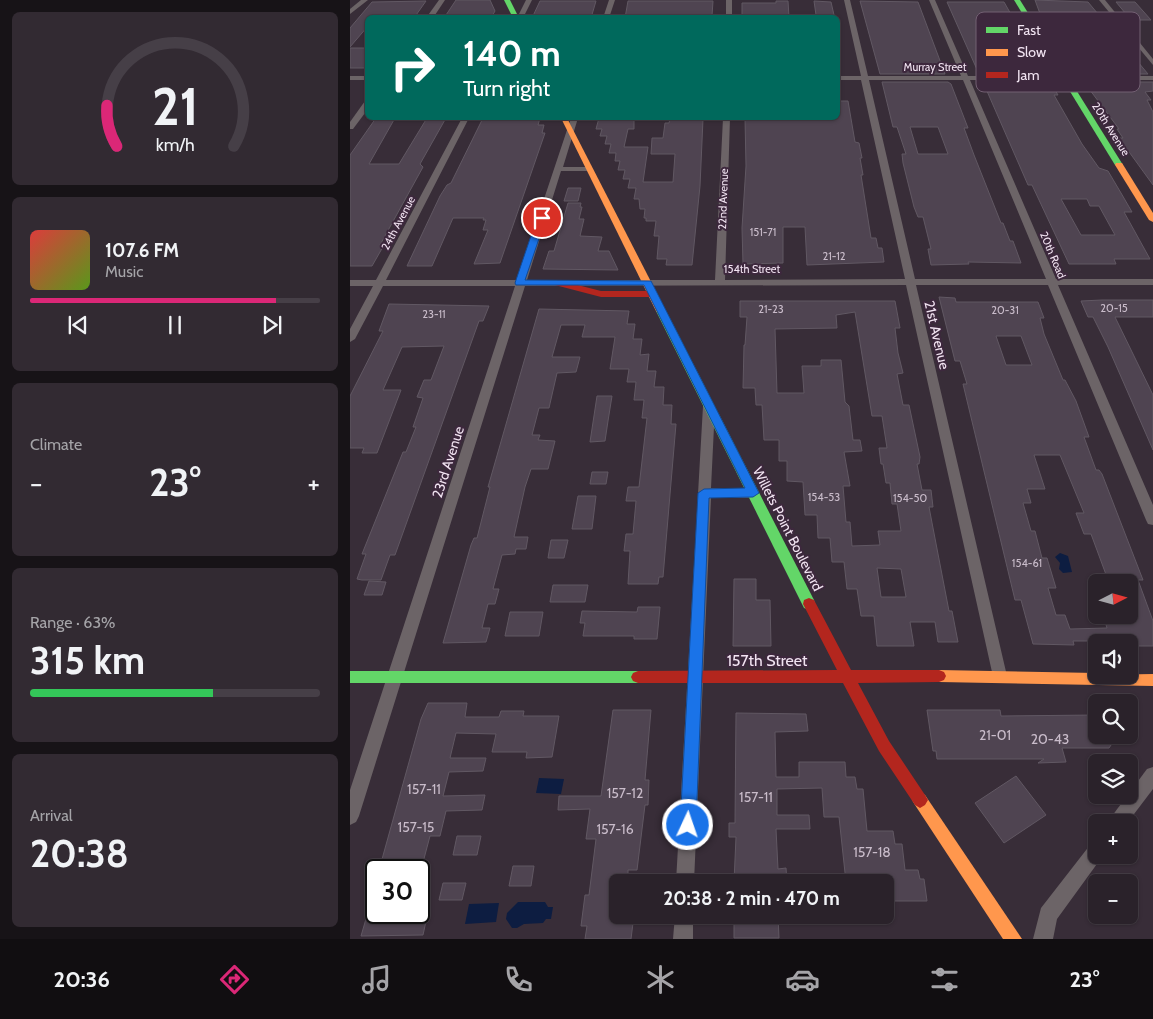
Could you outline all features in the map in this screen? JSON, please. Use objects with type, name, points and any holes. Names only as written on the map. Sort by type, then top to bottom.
[{"type":"street","points":[[350,12],[365,0]]},
{"type":"street","points":[[431,15],[442,0]]},
{"type":"street","points":[[507,0],[514,15]]},
{"type":"street","points":[[522,15],[529,0]]},
{"type":"street","points":[[607,15],[612,0]]},
{"type":"street","points":[[729,0],[729,15]]},
{"type":"street","name":"21st Avenue","points":[[847,0],[999,676]]},
{"type":"street","name":"20th Road","points":[[932,0],[1153,520]]},
{"type":"street","name":"20th Avenue","points":[[1017,0],[1024,12]]},
{"type":"street","points":[[1102,0],[1112,12]]},
{"type":"street","points":[[1140,47],[1153,63]]},
{"type":"street","points":[[350,78],[365,78]]},
{"type":"street","name":"Murray Street","points":[[840,78],[976,78]]},
{"type":"street","name":"Murray Street","points":[[1140,78],[1153,78]]},
{"type":"street","name":"20th Avenue","points":[[1074,92],[1153,220]]},
{"type":"street","points":[[350,127],[365,107]]},
{"type":"street","name":"24th Avenue","points":[[350,339],[464,120]]},
{"type":"street","name":"Willets Point Boulevard","points":[[565,120],[845,676],[884,746],[1013,939]]},
{"type":"street","name":"23rd Avenue","points":[[350,816],[573,120]]},
{"type":"street","name":"22nd Avenue","points":[[720,281],[726,120]]},
{"type":"street","points":[[558,169],[589,169]]},
{"type":"street","name":"154th Street","points":[[350,283],[648,283],[720,281],[1153,282]]},
{"type":"street","points":[[558,283],[601,294],[653,294]]},
{"type":"street","points":[[686,874],[709,406]]},
{"type":"street","points":[[704,493],[753,493]]},
{"type":"street","name":"157th Street","points":[[350,677],[999,676],[1153,680]]},
{"type":"street","points":[[1124,814],[1153,775]]},
{"type":"street","points":[[1043,939],[1048,915],[1088,862]]},
{"type":"street","points":[[682,939],[683,924]]},
{"type":"water","points":[[1060,553],[1068,556],[1072,572],[1063,573],[1059,569],[1060,563],[1055,557]]},
{"type":"water","points":[[539,778],[564,779],[561,794],[536,793]]},
{"type":"water","points":[[518,902],[545,902],[548,907],[553,907],[551,919],[546,919],[543,923],[524,924],[517,928],[512,928],[506,919],[507,913]]},
{"type":"water","points":[[499,903],[496,922],[465,924],[469,904]]},
{"type":"building","points":[[456,0],[490,0],[495,11],[493,15],[446,15]]},
{"type":"building","points":[[1035,0],[1088,2],[1096,12],[1040,12]]},
{"type":"building","points":[[426,1],[416,15],[365,15],[365,30],[350,47],[350,28],[372,2]]},
{"type":"building","points":[[540,1],[596,1],[592,15],[533,15]]},
{"type":"building","points":[[628,1],[713,1],[712,15],[626,15]]},
{"type":"building","points":[[776,1],[788,1],[789,15],[742,15],[742,3],[776,3]]},
{"type":"building","points":[[814,1],[831,2],[834,15],[816,15]]},
{"type":"building","points":[[860,1],[918,2],[945,74],[880,74]]},
{"type":"building","points":[[947,2],[1004,2],[1010,12],[976,12],[976,67]]},
{"type":"building","points":[[1116,2],[1135,2],[1151,20],[1140,20],[1140,12],[1124,12]]},
{"type":"building","points":[[350,48],[365,48],[365,68],[350,68]]},
{"type":"building","points":[[1140,64],[1148,74],[1140,74]]},
{"type":"building","points":[[882,82],[948,82],[951,84],[968,128],[964,128],[974,155],[1001,223],[1003,223],[1010,241],[1013,241],[1021,263],[968,262],[969,264],[931,265],[928,249],[931,249],[923,217],[918,217],[914,207],[903,163],[902,154],[906,154],[897,127],[893,127]],"holes":[[[910,127],[938,127],[948,154],[918,154]]]},
{"type":"building","points":[[1140,82],[1153,82],[1153,91],[1145,92],[1151,100],[1147,100],[1153,112],[1153,185],[1119,138],[1123,138],[1117,129],[1119,129],[1091,92],[1140,92]]},
{"type":"building","points":[[987,92],[1056,92],[1058,95],[1054,95],[1082,144],[1099,168],[1108,171],[1132,212],[1124,212],[1150,259],[1114,259],[1116,264],[1069,264],[1032,185],[1028,185]],"holes":[[[1061,199],[1087,199],[1090,206],[1099,206],[1115,235],[1081,235]]]},
{"type":"building","points":[[840,101],[848,101],[855,142],[859,143],[862,158],[860,158],[863,175],[861,175],[871,238],[876,238],[878,248],[882,248],[884,262],[807,265],[805,227],[783,227],[783,263],[743,264],[742,228],[746,166],[745,120],[840,120]]},
{"type":"building","points":[[375,120],[394,120],[369,164],[399,164],[426,120],[445,120],[420,164],[423,167],[380,245],[384,245],[372,266],[350,266],[350,155]]},
{"type":"building","points":[[482,120],[539,120],[538,125],[544,125],[542,133],[545,133],[500,263],[474,264],[488,230],[483,230],[486,220],[483,220],[484,218],[453,218],[432,266],[407,266],[440,196],[447,185],[451,183]]},
{"type":"building","points":[[598,120],[634,120],[634,129],[628,129],[624,147],[648,147],[643,182],[673,182],[675,154],[651,154],[652,138],[663,138],[665,123],[669,123],[670,120],[703,120],[700,186],[692,265],[666,265],[667,259],[657,259],[659,236],[654,236],[656,221],[646,221],[646,218],[644,218],[645,209],[640,209],[639,199],[634,199],[636,188],[628,188],[630,179],[623,179],[625,170],[618,170],[620,161],[615,161],[616,153],[609,153],[611,144],[605,144],[607,136],[600,136],[602,129],[596,129]]},
{"type":"building","points":[[568,188],[581,188],[578,201],[564,201]]},
{"type":"building","points":[[568,203],[581,203],[579,219],[584,219],[580,236],[602,237],[598,251],[609,251],[618,270],[543,269],[549,251],[554,251]]},
{"type":"building","points":[[939,297],[955,298],[956,302],[1038,302],[1044,318],[1040,318],[1044,334],[1063,380],[1065,380],[1076,401],[1089,437],[1084,437],[1096,470],[1099,470],[1102,474],[1143,580],[1138,580],[1153,621],[1153,646],[1138,646],[1138,634],[1088,634],[1088,641],[1073,641],[1074,645],[1033,644],[1021,600],[1015,600],[963,384],[967,384],[960,361],[955,361]],"holes":[[[996,336],[1021,336],[1032,365],[1006,365]],[[1034,455],[1060,455],[1084,513],[1076,513],[1084,534],[1091,534],[1106,574],[1138,574],[1138,624],[1106,624],[1107,628],[1070,629],[1065,615],[1056,615],[1048,588],[1056,588],[1047,558],[1042,558],[1035,531],[1031,531],[1023,503],[1031,503],[1027,489],[1045,489]]]},
{"type":"building","points":[[1153,300],[1153,317],[1115,317],[1153,395],[1153,450],[1108,347],[1093,317],[1088,317],[1081,301]]},
{"type":"building","points":[[740,301],[895,301],[900,328],[895,328],[903,373],[897,374],[903,405],[909,405],[920,457],[919,464],[917,464],[922,490],[931,490],[933,507],[929,507],[949,611],[952,611],[958,642],[938,642],[935,622],[910,622],[914,646],[877,646],[874,616],[861,616],[857,589],[847,589],[844,562],[832,562],[830,538],[818,538],[817,515],[805,515],[803,482],[787,481],[787,461],[779,461],[779,440],[764,440],[762,405],[756,405],[755,388],[743,388],[747,317],[740,317]],"holes":[[[855,312],[872,416],[882,416],[887,448],[879,448],[881,464],[883,464],[886,483],[890,483],[892,504],[897,504],[901,531],[878,531],[880,545],[852,546],[850,522],[846,522],[843,486],[850,486],[844,452],[862,451],[860,440],[853,440],[849,406],[845,402],[841,360],[821,360],[821,366],[802,366],[804,393],[777,393],[775,329],[837,328],[836,315]],[[877,568],[901,569],[906,597],[881,597]]]},
{"type":"building","points":[[389,304],[489,306],[483,321],[479,321],[395,555],[390,555],[381,580],[362,580],[357,579],[366,554],[362,554],[403,452],[406,452],[416,427],[413,427],[423,398],[417,397],[424,380],[431,380],[444,346],[402,347],[383,390],[401,390],[377,453],[362,453],[364,448],[350,448],[350,396],[383,331],[379,331]]},
{"type":"building","points":[[539,309],[629,311],[627,324],[635,324],[633,339],[642,339],[640,355],[649,354],[647,371],[656,371],[654,387],[664,387],[663,405],[672,405],[671,424],[676,424],[663,577],[659,577],[658,584],[628,584],[630,551],[624,551],[626,534],[633,534],[636,501],[626,501],[628,487],[639,487],[647,418],[642,418],[644,400],[634,400],[636,382],[627,382],[629,369],[610,369],[615,337],[582,337],[585,325],[561,325],[552,357],[580,357],[576,372],[557,373],[549,408],[539,408],[532,435],[540,435],[538,440],[555,441],[548,469],[531,469],[525,487],[514,537],[528,537],[526,549],[516,549],[515,554],[502,555],[493,589],[499,589],[495,604],[488,604],[482,628],[490,628],[486,642],[443,643],[471,545],[474,538],[477,538],[490,487],[488,487]]},
{"type":"building","points":[[597,396],[612,396],[605,441],[590,442]]},
{"type":"building","points":[[592,472],[608,472],[606,484],[590,484]]},
{"type":"building","points":[[578,496],[596,496],[592,529],[572,529]]},
{"type":"building","points":[[551,540],[568,540],[564,558],[548,558]]},
{"type":"building","points":[[734,579],[756,579],[756,600],[770,600],[771,646],[733,646]]},
{"type":"building","points":[[369,581],[386,582],[382,595],[364,595]]},
{"type":"building","points":[[553,585],[588,585],[585,602],[550,602]]},
{"type":"building","points":[[638,607],[660,607],[657,639],[634,639],[634,636],[583,636],[585,623],[580,623],[582,611],[637,612]]},
{"type":"building","points":[[510,612],[543,612],[539,636],[505,636]]},
{"type":"building","points":[[428,703],[467,703],[465,717],[499,717],[501,711],[524,711],[523,716],[559,716],[552,757],[526,758],[527,752],[492,752],[496,734],[456,733],[450,758],[486,758],[483,771],[449,772],[443,796],[485,795],[482,810],[446,811],[440,836],[430,836],[424,859],[382,859],[421,719]]},
{"type":"building","points":[[613,710],[651,710],[645,780],[649,780],[648,805],[645,805],[637,870],[628,870],[628,874],[609,874],[609,924],[633,924],[631,939],[585,939],[587,926],[581,926],[585,895],[589,895],[596,839],[586,839],[590,809],[558,810],[559,796],[601,796]]},
{"type":"building","points":[[927,710],[1000,710],[1001,716],[1088,715],[1088,744],[1112,744],[1109,748],[1062,748],[1066,762],[1038,763],[1044,759],[937,759],[936,751],[933,751]]},
{"type":"building","points":[[736,713],[806,714],[808,731],[775,732],[776,777],[799,777],[799,762],[845,762],[846,777],[855,777],[857,789],[863,789],[867,831],[893,831],[895,844],[902,844],[905,870],[918,870],[920,879],[924,879],[927,901],[894,901],[894,874],[845,874],[839,817],[824,817],[822,788],[777,789],[777,815],[809,815],[810,829],[776,829],[778,869],[786,868],[786,874],[734,874],[736,837],[729,837],[729,823],[735,823]]},
{"type":"building","points":[[1016,776],[1046,815],[1004,843],[975,803]]},
{"type":"building","points":[[457,836],[481,836],[477,855],[453,855]]},
{"type":"building","points":[[513,866],[534,866],[531,886],[509,886]]},
{"type":"building","points":[[443,883],[466,883],[462,900],[439,900]]},
{"type":"building","points":[[365,922],[365,924],[425,924],[423,935],[361,936]]},
{"type":"building","points":[[734,924],[778,924],[779,938],[734,938]]},
{"type":"traffic: fast","points":[[507,0],[514,15]]},
{"type":"traffic: fast","points":[[1017,0],[1024,12]]},
{"type":"traffic: fast","points":[[1074,92],[1119,165]]},
{"type":"traffic: fast","points":[[661,311],[809,604]]},
{"type":"traffic: fast","points":[[350,677],[638,677]]},
{"type":"traffic: slow","points":[[565,120],[661,311]]},
{"type":"traffic: slow","points":[[1119,165],[1153,220]]},
{"type":"traffic: slow","points":[[939,676],[1153,680]]},
{"type":"traffic: slow","points":[[920,800],[1013,939]]},
{"type":"traffic: jam","points":[[558,283],[601,294],[653,294]]},
{"type":"traffic: jam","points":[[809,604],[884,746],[920,800]]},
{"type":"traffic: jam","points":[[638,677],[939,676]]},
{"type":"route","points":[[542,218],[520,283],[648,283],[753,493],[704,493],[688,825]]}]
